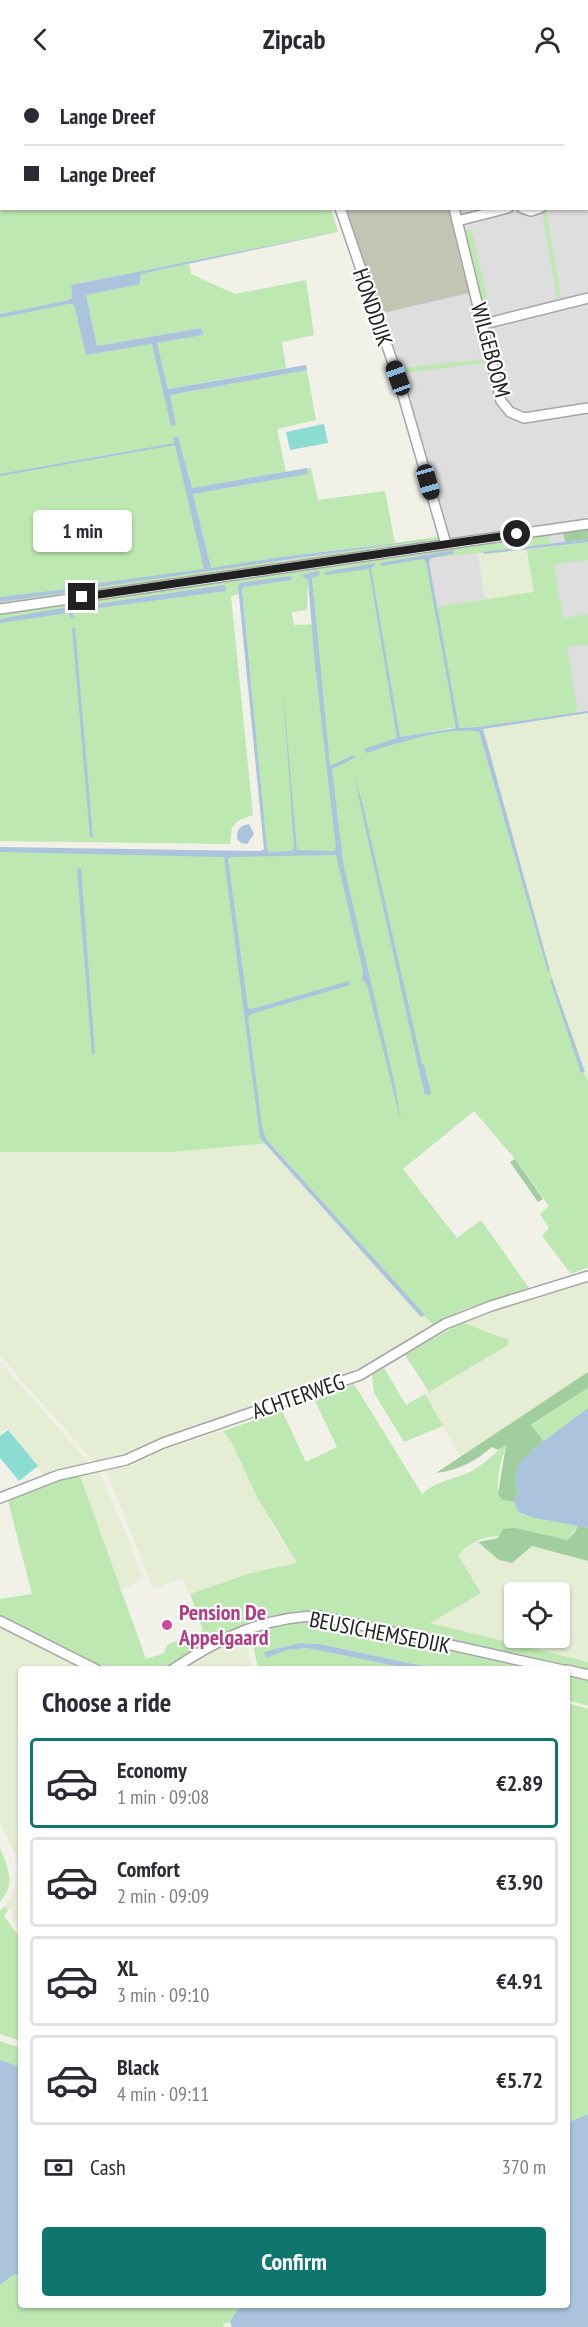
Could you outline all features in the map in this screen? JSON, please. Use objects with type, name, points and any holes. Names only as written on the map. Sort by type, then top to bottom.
[{"type":"street","name":"HONDDIJK","points":[[341,210],[398,378],[446,544]]},
{"type":"street","name":"WILGEBOOM","points":[[455,210],[501,401],[510,412],[524,418],[588,408]]},
{"type":"street","points":[[458,221],[500,210]]},
{"type":"street","points":[[484,324],[588,298]]},
{"type":"street","points":[[0,609],[588,524]]},
{"type":"street","name":"ACHTERWEG","points":[[0,1498],[59,1474],[126,1460],[163,1443],[360,1375],[445,1324],[588,1275]]},
{"type":"street","name":"BEUSICHEMSEDIJK","points":[[178,1666],[208,1646],[243,1630],[270,1621],[299,1616],[320,1616],[547,1666]]},
{"type":"street","points":[[0,1621],[89,1666]]},
{"type":"street","name":"BEUSICHEMSEDIJK","points":[[570,1671],[588,1675]]},
{"type":"shaded area","points":[[339,210],[588,210],[588,713],[459,729],[428,560],[442,541],[395,378]]},
{"type":"shaded area","points":[[344,210],[451,210],[473,292],[379,314]]},
{"type":"shaded area","points":[[338,232],[141,274],[140,284],[86,295],[97,346],[201,328],[203,335],[157,343],[168,389],[306,365],[307,370],[170,395],[176,425],[171,426],[152,344],[86,355],[74,305],[69,304],[0,318],[0,314],[69,300],[72,297],[71,285]]},
{"type":"shaded area","points":[[324,424],[328,443],[290,450],[286,432]]},
{"type":"shaded area","points":[[178,436],[192,488],[307,468],[308,474],[193,494],[211,568],[280,557],[431,539],[85,589],[85,585],[204,569],[173,437]]},
{"type":"shaded area","points":[[588,539],[588,542],[484,554],[483,552]]},
{"type":"shaded area","points":[[453,550],[454,554],[431,558],[429,562],[459,728],[588,711],[588,713],[483,729],[550,971],[548,972],[479,732],[438,733],[367,753],[364,749],[397,738],[369,569],[326,575],[324,572],[375,563],[375,566],[371,568],[400,737],[456,728],[426,562],[423,559],[380,565]]},
{"type":"shaded area","points":[[527,550],[535,592],[485,600],[478,553]]},
{"type":"shaded area","points":[[319,571],[320,575],[312,578],[330,766],[354,755],[355,758],[332,769],[343,862],[395,1086],[401,1122],[367,985],[362,979],[363,971],[336,855],[232,857],[228,859],[248,1008],[252,1009],[349,981],[350,985],[251,1014],[248,1017],[262,1127],[266,1139],[425,1315],[421,1317],[260,1138],[224,857],[0,852],[0,847],[261,851],[264,849],[238,586],[240,583],[291,576],[292,580],[242,589],[267,849],[269,852],[292,851],[294,847],[283,689],[297,850],[334,851],[336,848],[315,665],[308,580],[300,575]]},
{"type":"shaded area","points":[[225,585],[226,591],[91,609],[90,605]]},
{"type":"shaded area","points":[[76,588],[77,591],[0,602],[0,597]]},
{"type":"shaded area","points":[[74,606],[78,608],[73,612],[73,618],[68,613],[0,623],[0,619]]},
{"type":"shaded area","points":[[72,628],[75,628],[93,837],[90,837]]},
{"type":"shaded area","points":[[588,713],[588,1081],[580,1067],[566,1027],[482,733],[483,729]]},
{"type":"shaded area","points":[[354,776],[363,805],[422,1064],[431,1093],[429,1095],[425,1094],[418,1066]]},
{"type":"shaded area","points":[[249,824],[254,834],[247,844],[241,843],[237,839],[238,830]]},
{"type":"shaded area","points":[[81,868],[95,1054],[92,1055],[77,869]]},
{"type":"shaded area","points":[[552,979],[585,1072],[581,1073],[550,980]]},
{"type":"shaded area","points":[[270,1143],[433,1325],[370,1364],[341,1378],[123,1456],[94,1462],[0,1356],[0,1152],[172,1152]]},
{"type":"shaded area","points":[[588,1277],[588,1372],[460,1457],[425,1394],[508,1344],[500,1335],[462,1322]]},
{"type":"shaded area","points":[[0,1361],[89,1463],[62,1468],[45,1476],[7,1428],[0,1433]]},
{"type":"shaded area","points":[[588,1408],[588,1528],[531,1517],[518,1512],[514,1502],[518,1491],[515,1477],[518,1464],[532,1450]]},
{"type":"shaded area","points":[[8,1430],[38,1466],[19,1481],[0,1458],[0,1436]]},
{"type":"shaded area","points":[[223,1431],[231,1441],[276,1532],[297,1563],[251,1573],[190,1594],[183,1578],[153,1589],[106,1470],[134,1465],[163,1450]]},
{"type":"shaded area","points":[[98,1469],[143,1579],[121,1590],[79,1473]]},
{"type":"shaded area","points":[[478,1542],[499,1560],[512,1563],[532,1546],[588,1561],[588,1662],[531,1648],[570,1648],[570,1582],[504,1582],[504,1641],[429,1623],[480,1593],[458,1554]]},
{"type":"shaded area","points":[[0,1625],[82,1666],[18,1666],[18,1862],[0,1821]]},
{"type":"shaded area","points":[[239,1638],[245,1640],[252,1666],[184,1666],[212,1649]]},
{"type":"shaded area","points":[[300,1643],[320,1644],[423,1666],[395,1666],[307,1648],[287,1650],[266,1658],[264,1652]]},
{"type":"shaded area","points":[[18,1869],[18,1927],[12,1919],[12,1910],[8,1910],[5,1906],[15,1888]]},
{"type":"shaded area","points":[[0,2060],[18,2066],[18,2274],[0,2285]]},
{"type":"shaded area","points":[[588,2114],[588,2327],[232,2327],[230,2322],[240,2308],[570,2308],[570,2122]]},
{"type":"green space","points":[[0,210],[331,210],[338,232],[71,285],[72,297],[69,300],[0,314]]},
{"type":"green space","points":[[546,210],[561,298],[557,299],[542,212]]},
{"type":"green space","points":[[471,229],[490,309],[485,310],[465,231]]},
{"type":"green space","points":[[189,264],[191,274],[235,294],[306,280],[314,335],[282,342],[286,368],[168,389],[157,343],[202,335],[201,328],[97,346],[86,295],[141,283],[141,274]]},
{"type":"green space","points":[[69,304],[74,305],[86,355],[152,344],[176,425],[169,395],[307,370],[316,420],[277,429],[286,472],[192,488],[178,436],[174,437],[211,568],[193,494],[307,474],[307,468],[311,468],[318,500],[385,491],[395,543],[225,566],[282,561],[441,536],[443,541],[77,595],[0,604],[0,602],[77,590],[0,597],[0,318]]},
{"type":"green space","points":[[484,359],[484,363],[403,373],[402,368]]},
{"type":"green space","points":[[588,527],[588,539],[565,542],[563,531]]},
{"type":"green space","points":[[548,533],[551,545],[428,560],[437,607],[534,592],[527,550],[588,542],[588,560],[554,564],[563,618],[588,614],[588,645],[567,647],[577,705],[576,713],[478,727],[451,728],[397,738],[367,753],[437,733],[479,732],[548,971],[550,971],[580,1067],[588,1081],[588,1267],[571,1274],[542,1236],[549,1228],[540,1214],[549,1206],[515,1159],[474,1111],[403,1169],[457,1238],[481,1220],[529,1288],[465,1309],[433,1325],[270,1143],[172,1152],[0,1152],[0,850],[222,856],[225,862],[232,857],[267,853],[242,589],[292,580],[291,576],[239,584],[238,594],[231,596],[253,815],[239,820],[232,827],[230,844],[0,841],[0,611]],"holes":[[[319,572],[320,575],[312,578],[316,624],[294,625],[292,612],[307,610],[308,580],[300,575]]]},
{"type":"green space","points":[[515,1159],[543,1199],[538,1202],[510,1162]]},
{"type":"green space","points":[[462,1322],[509,1340],[508,1345],[429,1392],[405,1355]]},
{"type":"green space","points":[[384,1368],[406,1405],[425,1394],[443,1426],[404,1442],[374,1393],[372,1375]]},
{"type":"green space","points":[[588,1372],[588,1388],[531,1425],[544,1442],[532,1450],[515,1477],[518,1491],[514,1502],[502,1500],[498,1494],[506,1445],[498,1450],[492,1447],[472,1461],[436,1473]]},
{"type":"green space","points":[[354,1384],[422,1494],[435,1485],[477,1468],[506,1445],[498,1481],[502,1500],[514,1502],[518,1512],[524,1515],[578,1526],[567,1540],[537,1535],[512,1535],[490,1537],[475,1542],[458,1555],[481,1593],[430,1623],[504,1641],[504,1648],[531,1648],[588,1662],[588,1671],[340,1615],[301,1611],[274,1615],[220,1636],[170,1666],[98,1666],[0,1617],[0,1599],[32,1594],[8,1501],[79,1473],[146,1659],[164,1653],[167,1645],[203,1630],[190,1594],[251,1573],[297,1563],[258,1499],[231,1441],[223,1431],[282,1411],[306,1462],[337,1447],[314,1399]]},
{"type":"green space","points":[[588,1388],[588,1408],[544,1442],[531,1426]]},
{"type":"green space","points":[[578,1526],[588,1528],[588,1561],[532,1546],[512,1563],[499,1560],[478,1542],[498,1538],[503,1529],[515,1528],[567,1540]]},
{"type":"green space","points":[[309,1616],[545,1666],[423,1666],[320,1644],[300,1643],[265,1652],[266,1658],[287,1650],[307,1648],[395,1666],[257,1666],[250,1630]]},
{"type":"green space","points":[[570,1673],[588,1678],[588,1706],[570,1701]]},
{"type":"green space","points":[[570,1704],[588,1709],[588,2114],[570,2122]]},
{"type":"green space","points":[[0,1848],[8,1869],[9,1882],[8,1889],[0,1902]]},
{"type":"green space","points":[[5,1906],[8,1910],[4,1916],[18,1935],[18,2040],[0,2034],[0,1911]]},
{"type":"green space","points":[[0,2041],[18,2047],[18,2066],[0,2060]]},
{"type":"green space","points":[[18,2274],[18,2308],[240,2308],[230,2322],[223,2324],[224,2327],[0,2327],[0,2285]]},
{"type":"waterway","points":[[0,475],[175,444]]},
{"type":"place","name":"Pension De Appelgaard","points":[[167,1625]]},
{"type":"route","points":[[82,597],[517,534]]}]
